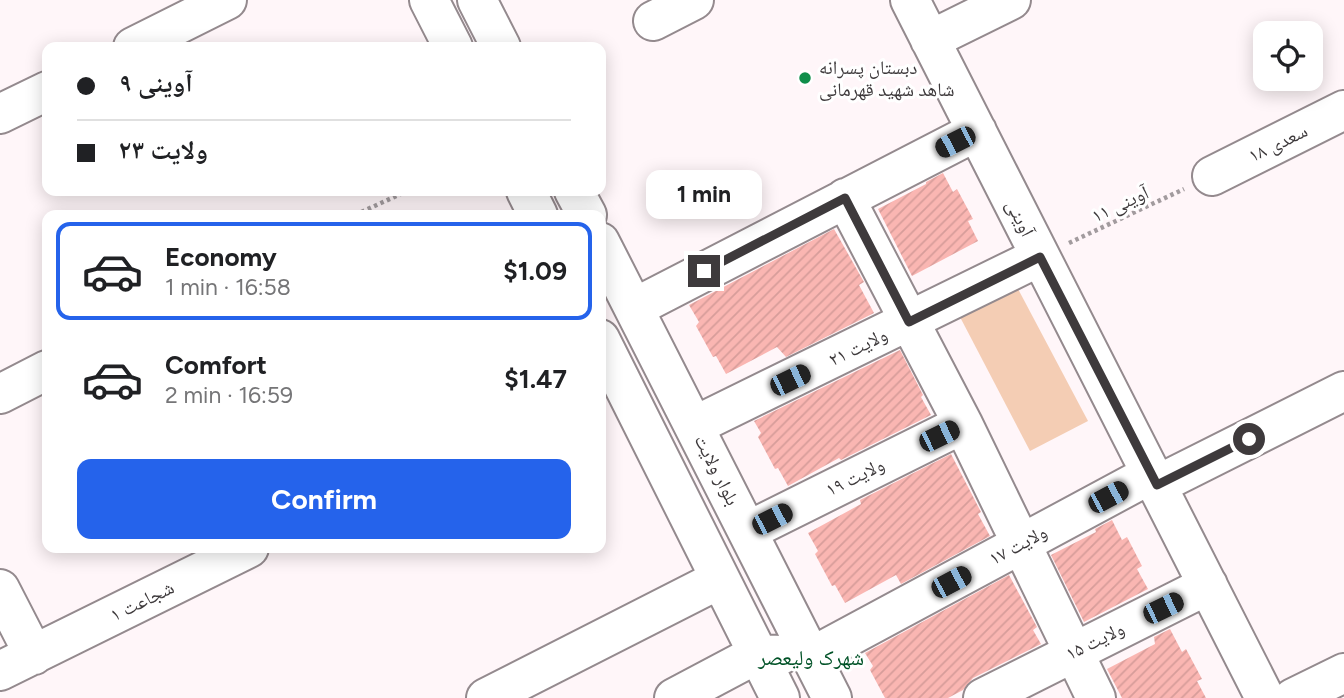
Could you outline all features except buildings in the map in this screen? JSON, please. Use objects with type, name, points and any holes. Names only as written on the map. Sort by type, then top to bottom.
[{"type":"street","points":[[143,42],[227,0]]},
{"type":"street","points":[[429,0],[450,42]]},
{"type":"street","points":[[477,0],[498,42]]},
{"type":"street","points":[[653,21],[694,0]]},
{"type":"street","name":"آوینی","points":[[910,0],[1265,698]]},
{"type":"street","points":[[930,40],[1011,0]]},
{"type":"street","points":[[0,114],[42,93]]},
{"type":"street","name":"سعدی ۱۸","points":[[1212,176],[1344,110]]},
{"type":"street","points":[[634,308],[976,131]]},
{"type":"street","points":[[845,198],[963,424],[1096,698]]},
{"type":"street","name":"بلوار ولایت","points":[[606,254],[832,698]]},
{"type":"street","name":"ولایت ۲۱","points":[[694,426],[1040,257]]},
{"type":"street","points":[[606,360],[780,698]]},
{"type":"street","points":[[0,394],[42,373]]},
{"type":"street","name":"ولایت ۱۷","points":[[811,657],[1021,544],[1331,398]]},
{"type":"street","name":"ولایت ۱۹","points":[[748,531],[963,424]]},
{"type":"street","name":"شجاعت ۱","points":[[0,671],[239,553]]},
{"type":"street","points":[[486,698],[720,579]]},
{"type":"street","name":"ولایت ۱۵","points":[[983,698],[1208,586]]},
{"type":"street","points":[[0,589],[34,655]]},
{"type":"street","points":[[674,698],[757,654],[811,657],[788,698]]},
{"type":"street","points":[[1293,698],[1344,673]]},
{"type":"path","name":"آوینی ۱۱","points":[[1040,257],[1212,176]]},
{"type":"path","points":[[366,210],[396,196]]},
{"type":"shaded area","points":[[1017,287],[1088,421],[1030,451],[960,317]]},
{"type":"place","name":"دبستان پسرانه شاهد شهید قهرمانی","points":[[805,78]]},
{"type":"district","name":"شهرک ولیعصر","points":[[811,657]]},
{"type":"route","points":[[704,271],[845,198],[909,322],[1040,257],[1157,485],[1249,439]]}]
